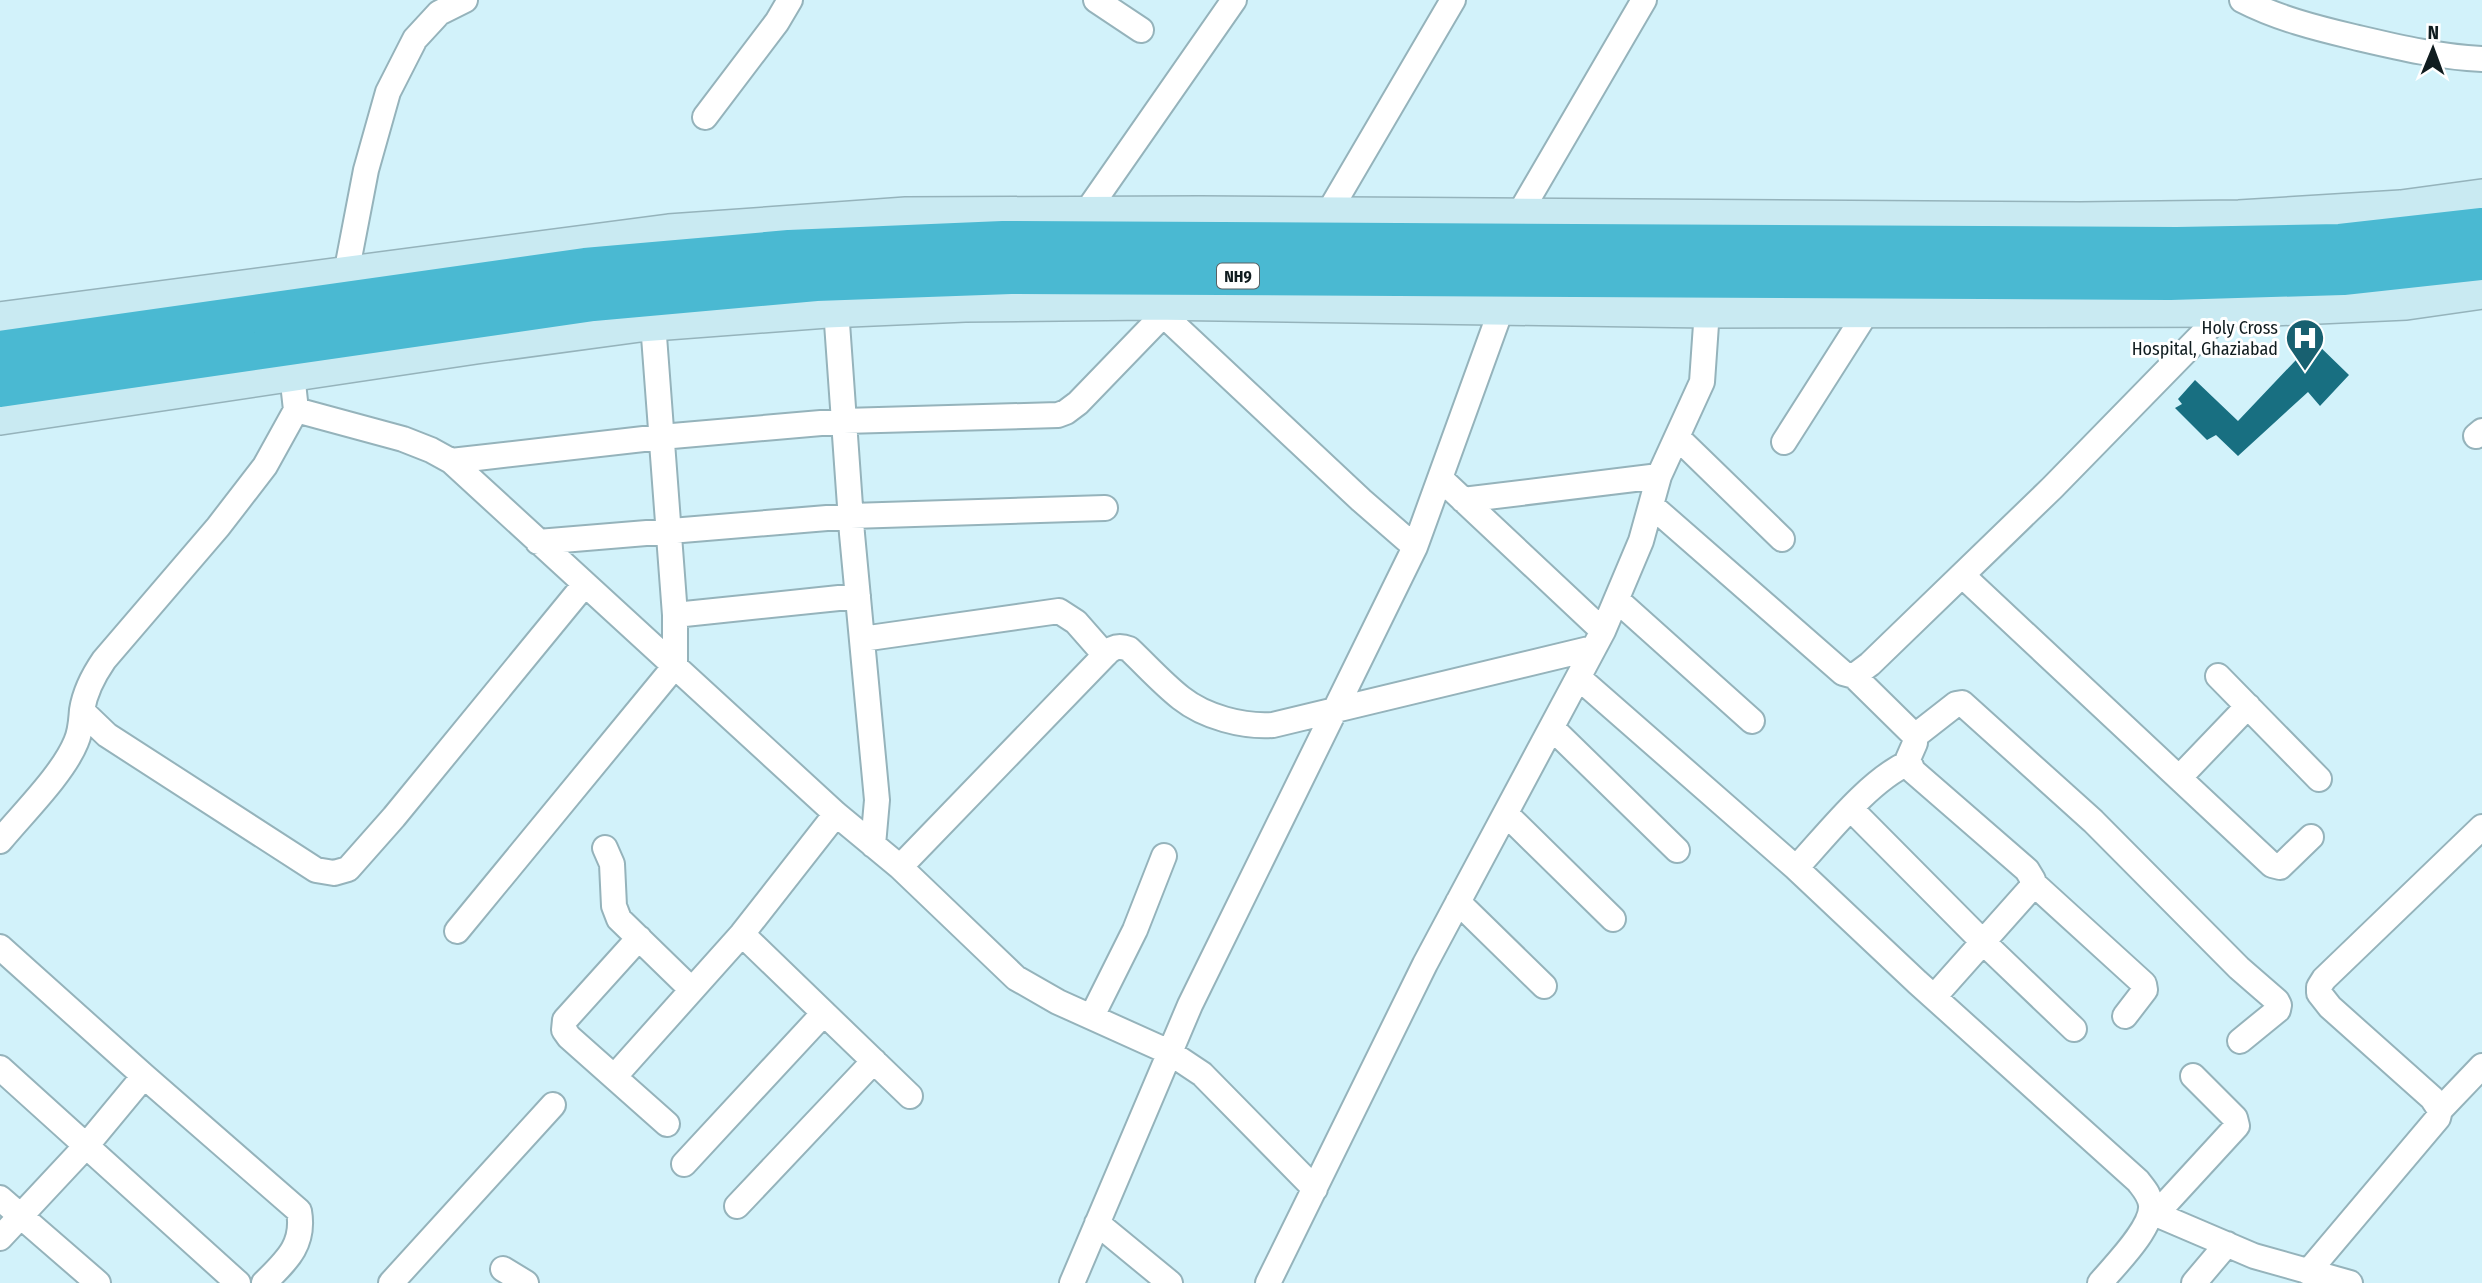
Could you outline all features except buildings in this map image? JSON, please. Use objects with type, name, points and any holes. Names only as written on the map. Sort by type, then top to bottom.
[{"type":"highway","name":"NH9","points":[[0,351],[586,267],[789,249],[1003,240],[2177,246],[2340,243],[2482,227]]},
{"type":"highway","name":"NH9","points":[[0,388],[593,302],[816,282],[1011,275],[2170,281],[2343,276],[2482,261]]},
{"type":"main road","points":[[0,320],[669,232],[906,215],[2080,220],[2239,218],[2401,208],[2482,197]]},
{"type":"main road","points":[[0,417],[476,346],[653,323],[836,309],[965,304],[1157,308],[2227,309],[2406,302],[2482,291]]},
{"type":"street","points":[[346,274],[366,170],[388,92],[415,39],[439,13],[465,0]]},
{"type":"street","points":[[705,117],[777,22],[790,0]]},
{"type":"street","points":[[1096,0],[1141,30]]},
{"type":"street","points":[[1084,214],[1234,0]]},
{"type":"street","points":[[1327,215],[1453,0]]},
{"type":"street","points":[[1518,216],[1644,0]]},
{"type":"street","points":[[2242,0],[2280,16],[2329,31],[2453,58],[2482,59]]},
{"type":"street","points":[[1072,1283],[1169,1052],[1228,924],[1415,547],[1502,307]]},
{"type":"street","points":[[451,461],[661,437],[844,421],[1043,416],[1066,412],[1157,308],[1361,500],[1415,547]]},
{"type":"street","points":[[836,309],[851,516],[877,800],[873,845]]},
{"type":"street","points":[[1854,676],[1870,664],[1962,575],[2227,309]]},
{"type":"street","points":[[1268,1283],[1425,964],[1579,678],[1617,600],[1641,541],[1659,476],[1702,382],[1707,310]]},
{"type":"street","points":[[1783,442],[1868,310]]},
{"type":"street","points":[[457,931],[675,666],[675,615],[653,323]]},
{"type":"street","points":[[0,841],[62,767],[76,744],[92,678],[104,660],[226,517],[265,466],[296,410],[292,374]]},
{"type":"street","points":[[296,410],[403,439],[451,461],[836,814],[900,867],[1016,978],[1051,999],[1169,1052],[1202,1074],[1315,1189]]},
{"type":"street","points":[[1676,437],[1782,539]]},
{"type":"street","points":[[1463,500],[1659,476]]},
{"type":"street","points":[[1441,479],[1598,640]]},
{"type":"street","points":[[1652,506],[1843,673],[1854,676],[1914,736]]},
{"type":"street","points":[[538,542],[851,516],[1105,508]]},
{"type":"street","points":[[1962,575],[2272,865],[2280,867],[2311,837]]},
{"type":"street","points":[[82,711],[107,734],[316,870],[334,873],[348,869],[394,817],[585,584]]},
{"type":"street","points":[[675,615],[858,596]]},
{"type":"street","points":[[1617,600],[1752,721]]},
{"type":"street","points":[[862,639],[1059,611],[1076,622],[1105,655]]},
{"type":"street","points":[[900,867],[1115,647],[1129,649],[1180,698],[1191,704],[1246,725],[1273,725],[1335,711],[1598,640]]},
{"type":"street","points":[[2218,676],[2319,779]]},
{"type":"street","points":[[1579,678],[1796,868],[2138,1181],[2148,1194],[2154,1213],[2254,1256],[2350,1283]]},
{"type":"street","points":[[1934,997],[2033,883],[2027,870],[1913,771],[1908,763],[1914,736],[1956,704],[1962,703],[2093,821],[2239,968],[2277,1001],[2277,1010],[2240,1041]]},
{"type":"street","points":[[2179,778],[2248,706]]},
{"type":"street","points":[[1552,728],[1677,850]]},
{"type":"street","points":[[1796,868],[1889,773],[1908,763]]},
{"type":"street","points":[[1851,809],[1983,943],[2074,1029]]},
{"type":"street","points":[[615,1076],[742,934],[836,814]]},
{"type":"street","points":[[1506,814],[1613,919]]},
{"type":"street","points":[[2440,1110],[2432,1098],[2330,1007],[2319,993],[2319,987],[2324,979],[2482,827]]},
{"type":"street","points":[[605,849],[612,864],[616,913],[692,990]]},
{"type":"street","points":[[1092,1016],[1135,930],[1164,856]]},
{"type":"street","points":[[2033,883],[2144,984],[2145,990],[2125,1016]]},
{"type":"street","points":[[1458,902],[1544,986]]},
{"type":"street","points":[[742,934],[910,1096]]},
{"type":"street","points":[[639,938],[565,1020],[564,1026],[569,1037],[667,1124]]},
{"type":"street","points":[[0,947],[299,1211],[302,1226],[298,1242],[287,1259],[264,1283]]},
{"type":"street","points":[[684,1164],[824,1013]]},
{"type":"street","points":[[737,1206],[874,1061]]},
{"type":"street","points":[[2308,1272],[2438,1118],[2440,1110],[2482,1066]]},
{"type":"street","points":[[0,1069],[238,1283]]},
{"type":"street","points":[[0,1238],[86,1146],[144,1076]]},
{"type":"street","points":[[2100,1283],[2154,1213],[2237,1126],[2235,1118],[2193,1076]]},
{"type":"street","points":[[391,1283],[553,1105]]},
{"type":"street","points":[[0,1198],[98,1283]]},
{"type":"street","points":[[1097,1223],[1170,1283]]},
{"type":"street","points":[[2194,1283],[2227,1244]]},
{"type":"street","points":[[503,1269],[526,1283]]},
{"type":"place","name":"Holy Cross Hospital, Ghaziabad","points":[[2305,372]]}]
